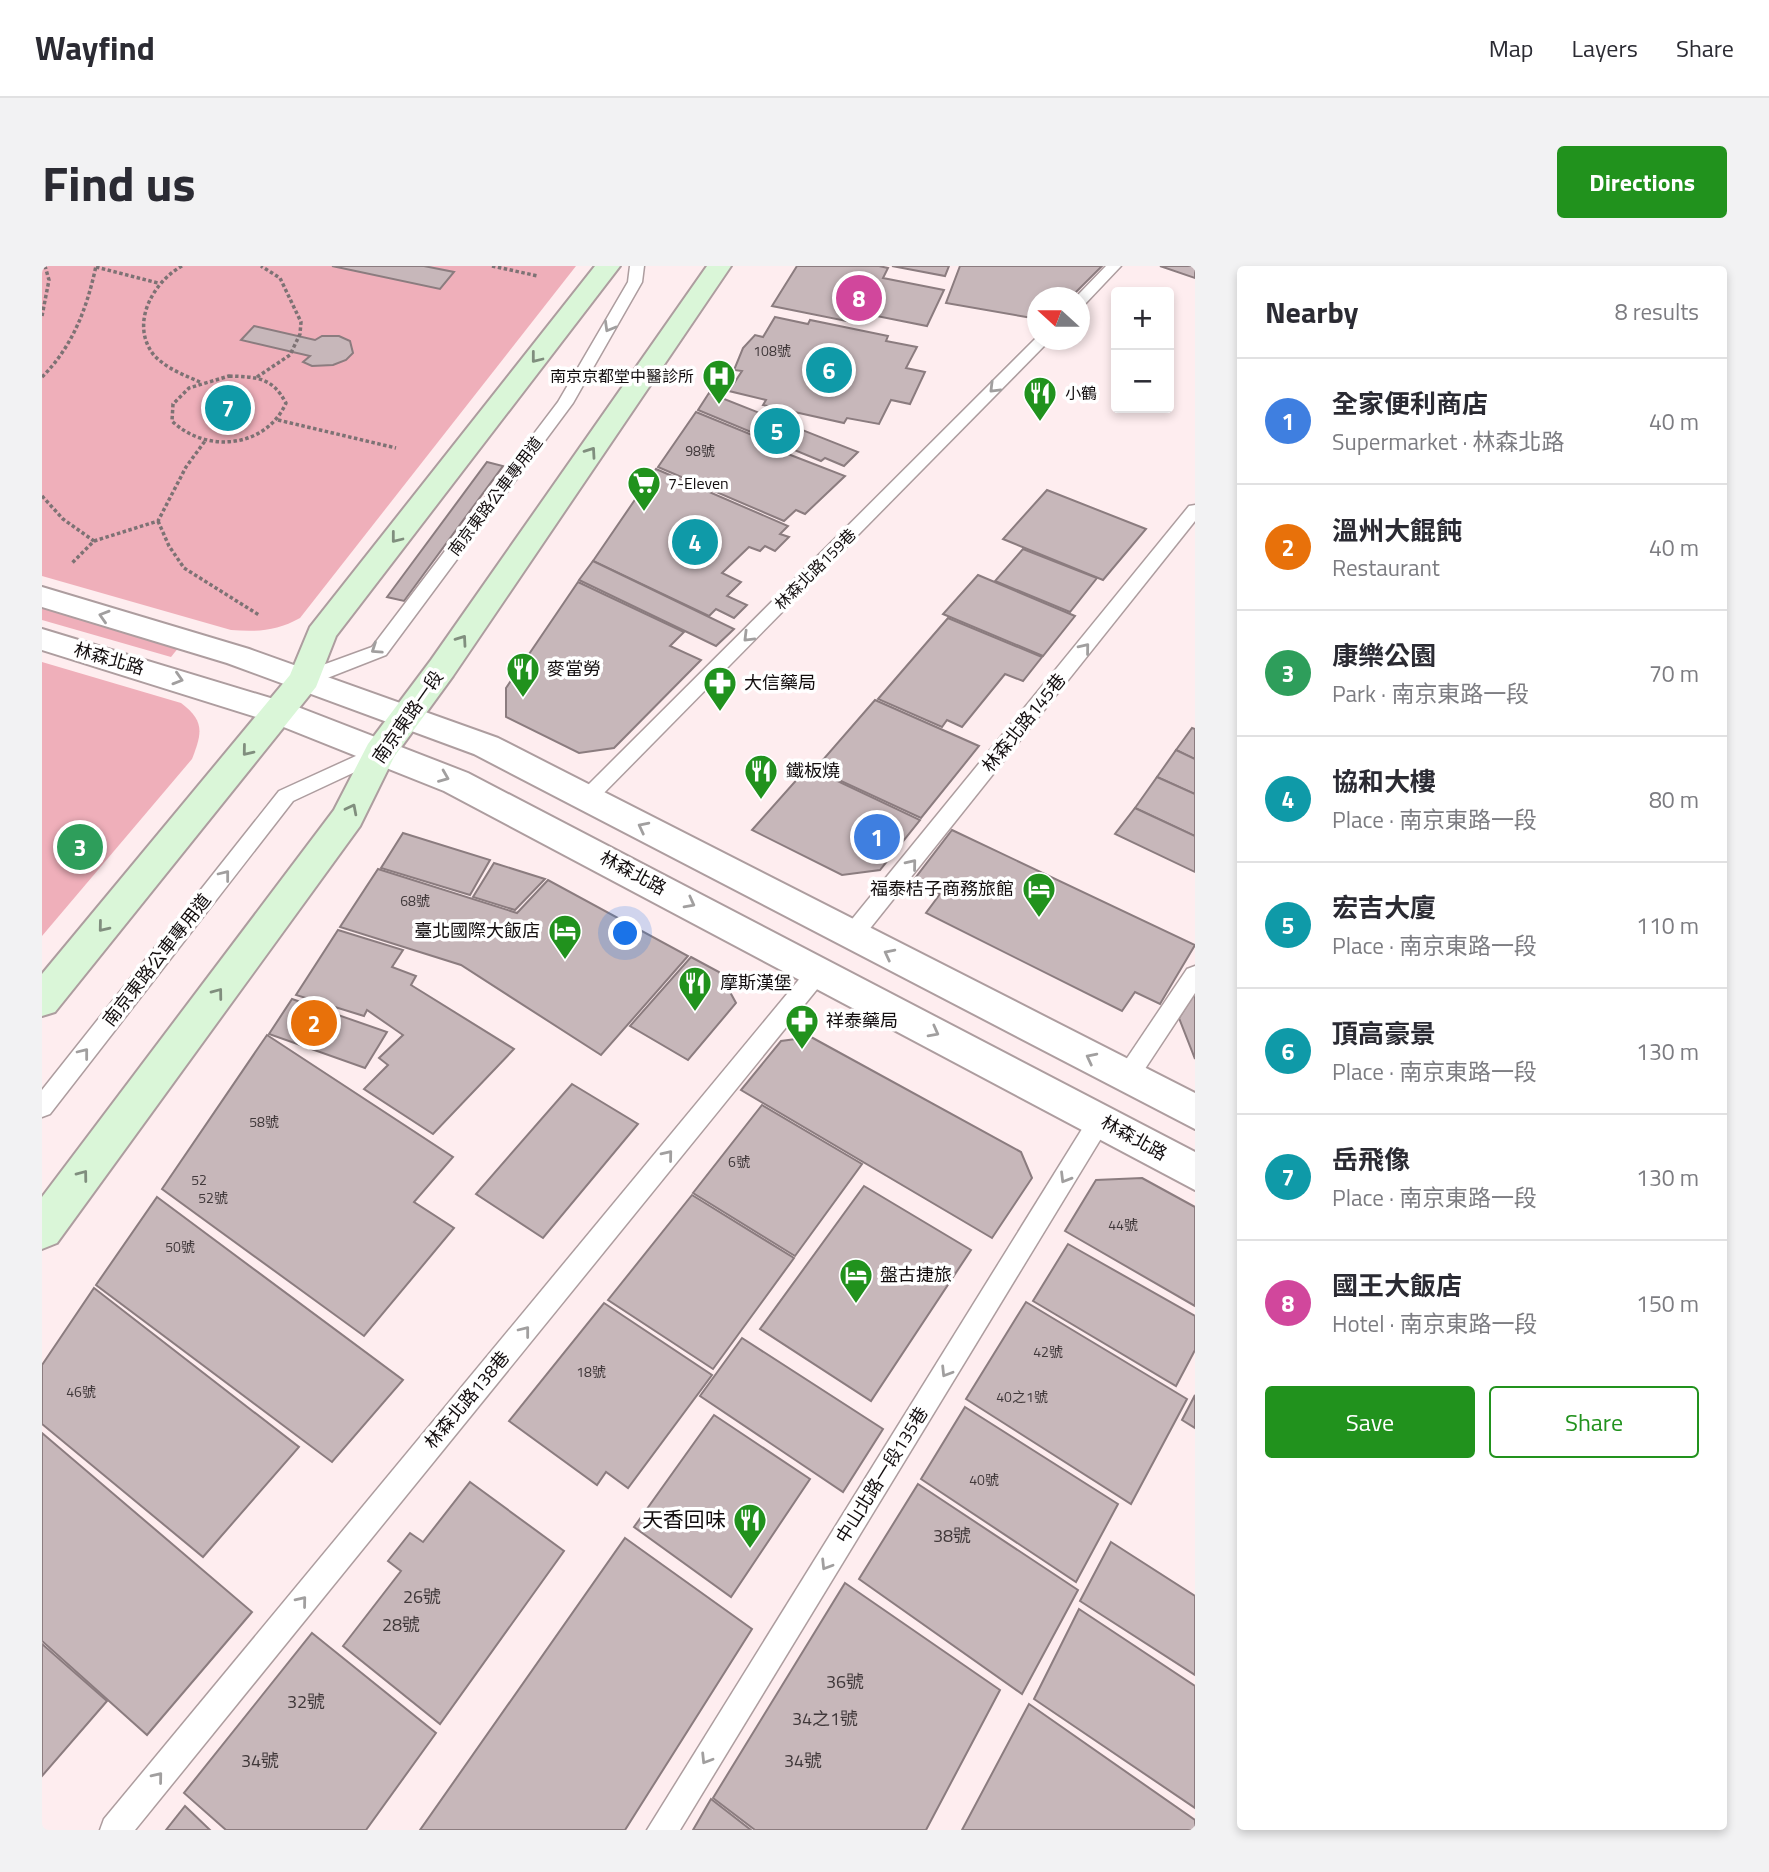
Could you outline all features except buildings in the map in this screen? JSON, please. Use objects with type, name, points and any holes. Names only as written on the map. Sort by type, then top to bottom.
[{"type":"main road","points":[[42,1001],[305,679],[321,634],[608,266]]},
{"type":"main road","name":"南京東路一段","points":[[42,1230],[348,817],[380,752],[719,266]]},
{"type":"street","points":[[42,597],[305,679],[486,746],[1195,1112]]},
{"type":"street","name":"林森北路","points":[[42,639],[278,712],[456,782],[819,971],[1195,1172]]},
{"type":"lane","name":"南京東路公車專用道","points":[[305,679],[379,651],[386,643],[565,402],[635,282],[636,266]]},
{"type":"lane","points":[[1090,291],[1115,266]]},
{"type":"lane","name":"林森北路159巷","points":[[587,798],[1032,350]]},
{"type":"lane","name":"林森北路145巷","points":[[852,935],[1195,510]]},
{"type":"lane","name":"南京東路公車專用道","points":[[42,1107],[286,796],[380,752]]},
{"type":"lane","name":"林森北路138巷","points":[[115,1830],[819,971]]},
{"type":"lane","points":[[1127,1077],[1195,975]]},
{"type":"lane","name":"中山北路一段135巷","points":[[662,1830],[1100,1120]]},
{"type":"path","points":[[42,316],[49,280],[45,266]]},
{"type":"path","points":[[183,266],[158,283],[148,304],[144,326],[151,350],[163,363],[201,382]]},
{"type":"path","points":[[257,377],[290,355],[300,334],[298,314],[280,278],[261,266]]},
{"type":"path","points":[[492,266],[538,276]]},
{"type":"path","points":[[42,377],[55,366],[77,330],[91,292],[96,267],[158,283]]},
{"type":"path","points":[[229,376],[257,377],[278,388],[286,403],[278,420],[269,428],[243,439],[206,440],[177,428],[170,412],[179,396],[201,382],[229,376]]},
{"type":"path","points":[[278,420],[396,448]]},
{"type":"path","points":[[72,563],[94,541],[158,521],[186,467],[206,440]]},
{"type":"path","points":[[42,496],[64,519],[94,541]]},
{"type":"path","points":[[158,521],[184,568],[259,615]]},
{"type":"shaded area","points":[[42,266],[576,266],[300,618],[275,628],[250,631],[231,630],[42,576]]},
{"type":"shaded area","points":[[42,608],[179,647],[171,657],[42,620]]},
{"type":"shaded area","points":[[42,662],[181,703],[198,722],[199,735],[192,759],[42,936]]},
{"type":"place","name":"國王大飯店","points":[[859,298]]},
{"type":"place","name":"頂高豪景","points":[[829,370]]},
{"type":"place","name":"南京京都堂中醫診所","points":[[719,406]]},
{"type":"place","name":"岳飛像","points":[[228,408]]},
{"type":"place","name":"小鶴","points":[[1040,423]]},
{"type":"place","name":"宏吉大廈","points":[[777,431]]},
{"type":"place","name":"7-Eleven","points":[[644,513]]},
{"type":"place","name":"協和大樓","points":[[695,542]]},
{"type":"place","name":"麥當勞","points":[[523,699]]},
{"type":"place","name":"大信藥局","points":[[720,713]]},
{"type":"place","name":"鐵板燒","points":[[761,801]]},
{"type":"place","name":"全家便利商店","points":[[877,837]]},
{"type":"place","name":"康樂公園","points":[[80,847]]},
{"type":"place","name":"福泰桔子商務旅館","points":[[1039,919]]},
{"type":"place","name":"臺北國際大飯店","points":[[565,961]]},
{"type":"place","name":"摩斯漢堡","points":[[695,1013]]},
{"type":"place","name":"溫州大餛飩","points":[[314,1023]]},
{"type":"place","name":"祥泰藥局","points":[[802,1051]]},
{"type":"place","name":"盤古捷旅","points":[[856,1305]]},
{"type":"place","name":"天香回味","points":[[750,1550]]}]
